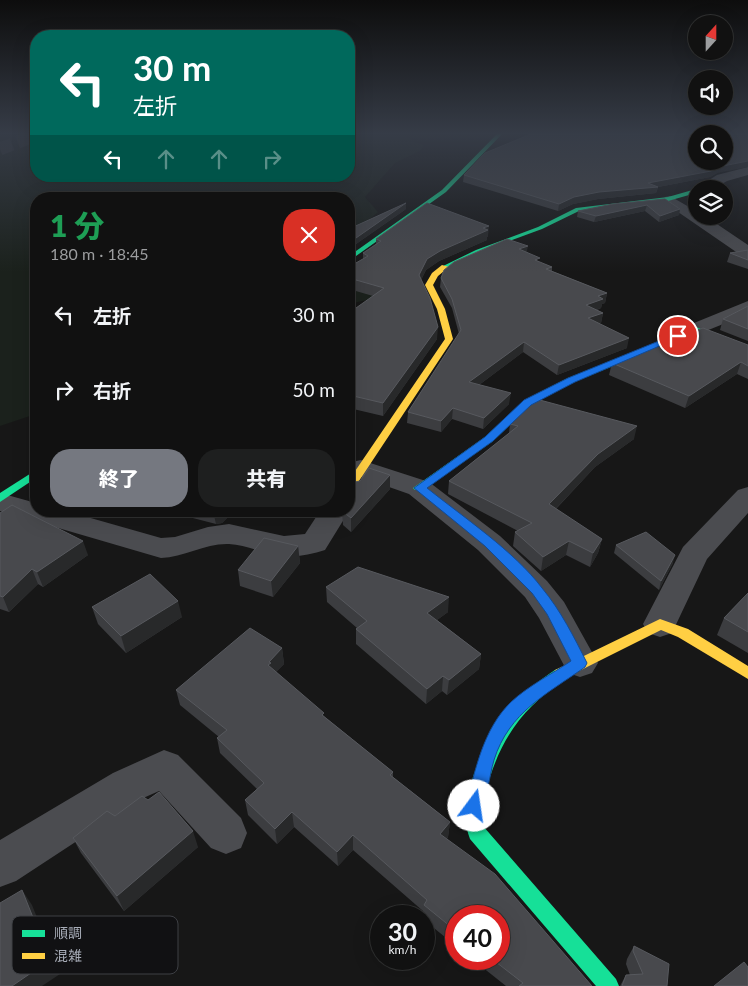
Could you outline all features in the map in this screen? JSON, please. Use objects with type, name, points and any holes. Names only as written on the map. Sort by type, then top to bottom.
[{"type":"main road","points":[[355,255],[444,191],[455,180]]},
{"type":"main road","points":[[355,478],[446,347],[449,339],[440,308],[429,289],[429,282],[433,276],[465,256],[539,228],[577,210],[599,205],[670,200],[688,194]]},
{"type":"main road","points":[[419,488],[489,439],[528,402],[571,380],[696,328],[748,351]]},
{"type":"main road","points":[[0,498],[30,477]]},
{"type":"main road","points":[[609,986],[476,833],[471,819],[486,759],[499,730],[516,707],[580,663],[639,638],[660,624],[683,633],[748,673]]},
{"type":"street","points":[[670,200],[748,252]]},
{"type":"street","points":[[696,328],[748,307]]},
{"type":"street","points":[[355,478],[419,488],[489,544],[536,589],[552,611],[580,663]]},
{"type":"street","points":[[660,624],[694,554],[748,496]]},
{"type":"street","points":[[0,502],[30,511]]},
{"type":"street","points":[[51,517],[132,541],[169,549],[208,537],[229,534],[284,546],[314,543],[332,517]]},
{"type":"street","points":[[0,865],[127,786],[164,768],[226,834]]},
{"type":"shaded area","points":[[0,180],[30,180],[30,182],[355,182],[355,180],[380,180],[365,197],[378,212],[365,223],[355,227],[355,192],[30,192],[30,416],[0,426]]},
{"type":"shaded area","points":[[392,283],[367,300],[355,303],[355,288]]},
{"type":"building","points":[[480,180],[664,180],[648,183],[658,187],[599,192],[574,197],[559,204]]},
{"type":"building","points":[[665,199],[680,209],[660,216],[647,205],[596,216],[578,211],[613,204]]},
{"type":"building","points":[[406,203],[356,238],[355,226]]},
{"type":"building","points":[[427,203],[489,226],[483,228],[488,230],[440,251],[427,259],[419,275],[430,298],[438,327],[383,403],[355,396],[355,309],[384,288],[355,280],[355,264],[368,256],[363,253],[381,241],[376,239]]},
{"type":"building","points":[[507,239],[528,246],[519,249],[540,258],[535,260],[552,267],[546,269],[607,293],[598,296],[603,299],[586,305],[603,313],[588,318],[629,338],[559,365],[524,342],[469,382],[511,393],[484,418],[453,408],[441,421],[408,412],[461,330],[452,299],[441,278],[444,270],[454,262]]},
{"type":"building","points":[[748,250],[748,260],[730,253]]},
{"type":"building","points":[[748,306],[748,329],[723,319]]},
{"type":"building","points":[[703,328],[748,345],[748,366],[741,362],[689,396],[612,363]]},
{"type":"building","points":[[536,399],[637,426],[598,454],[549,504],[602,539],[593,553],[569,541],[543,557],[515,532],[532,523],[449,481],[518,426],[510,424]]},
{"type":"building","points":[[369,468],[390,475],[355,514],[355,482],[360,481]]},
{"type":"building","points":[[12,505],[30,514],[30,517],[36,517],[83,541],[37,572],[32,569],[3,597],[0,596],[0,513]]},
{"type":"building","points":[[646,532],[675,555],[661,581],[616,545]]},
{"type":"building","points":[[264,538],[298,546],[271,581],[238,570]]},
{"type":"building","points":[[358,567],[449,597],[427,613],[481,654],[449,680],[443,676],[427,689],[356,629],[367,621],[326,587]]},
{"type":"building","points":[[150,574],[178,601],[121,636],[92,607]]},
{"type":"building","points":[[748,593],[748,632],[724,618]]},
{"type":"building","points":[[250,628],[282,648],[268,665],[324,713],[322,715],[393,772],[390,775],[450,822],[440,834],[495,874],[592,986],[519,986],[523,983],[506,970],[510,970],[510,905],[445,905],[445,922],[435,914],[435,905],[424,905],[427,900],[353,835],[337,852],[292,812],[275,829],[245,800],[264,783],[217,738],[227,730],[176,690]]},
{"type":"building","points":[[159,792],[193,831],[117,896],[73,838],[107,811],[115,816],[142,796],[148,800]]},
{"type":"building","points":[[22,890],[32,916],[12,916],[12,974],[30,974],[12,986],[0,986],[0,903]]},
{"type":"building","points":[[634,946],[669,964],[667,986],[622,986],[626,975],[643,974],[633,951]]},
{"type":"building","points":[[744,962],[748,967],[748,986],[714,986]]},
{"type":"traffic: fast","points":[[355,255],[444,191],[455,180]]},
{"type":"traffic: fast","points":[[445,267],[478,251],[540,228],[578,209],[668,199],[688,193]]},
{"type":"traffic: fast","points":[[419,488],[489,439],[528,402],[571,380],[696,329],[748,351]]},
{"type":"traffic: fast","points":[[0,498],[30,477]]},
{"type":"traffic: fast","points":[[560,674],[520,707],[493,746],[481,780],[475,806],[476,833],[609,986]]},
{"type":"traffic: slow","points":[[355,479],[449,339],[441,309],[429,285],[435,275],[445,267]]},
{"type":"traffic: slow","points":[[560,674],[660,624],[683,633],[748,673]]},
{"type":"route","points":[[474,806],[486,759],[499,730],[516,707],[580,663],[552,611],[536,589],[489,544],[419,488],[489,439],[528,402],[571,380],[678,336]]}]
